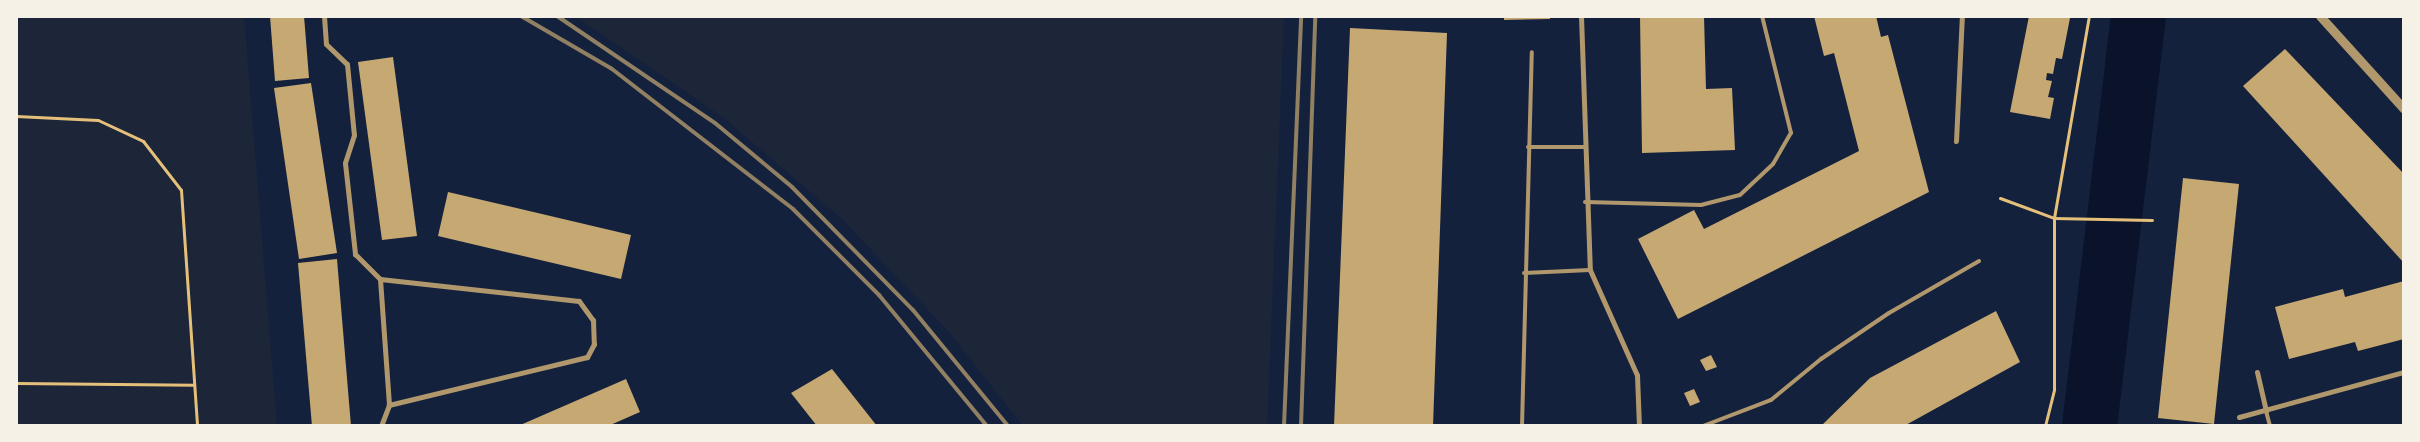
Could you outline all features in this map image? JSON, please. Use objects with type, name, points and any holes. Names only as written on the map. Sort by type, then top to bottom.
[{"type":"street","points":[[324,16],[326,44],[347,64],[354,135],[345,163],[355,254],[380,279],[579,301],[593,320],[594,336],[587,357],[389,405]]},
{"type":"street","points":[[1581,16],[1585,202],[1590,270],[1637,375],[1639,426]]},
{"type":"street","points":[[1956,141],[1962,16]]},
{"type":"street","points":[[2320,16],[2404,109]]},
{"type":"street","points":[[380,279],[389,405],[381,426]]},
{"type":"street","points":[[2257,372],[2266,411]]},
{"type":"street","points":[[2239,417],[2404,372]]},
{"type":"lane","points":[[1585,202],[1701,205],[1740,195],[1773,164],[1791,133],[1762,16]]},
{"type":"lane","points":[[1522,426],[1524,274],[1532,52]]},
{"type":"lane","points":[[1528,147],[1584,147]]},
{"type":"lane","points":[[1703,426],[1771,400],[1881,318],[1979,261]]},
{"type":"lane","points":[[1524,274],[1590,270]]},
{"type":"lane","points":[[2266,411],[2270,426]]},
{"type":"path","points":[[2045,426],[2054,389],[2054,218],[2089,16]]},
{"type":"path","points":[[16,116],[98,120],[143,141],[181,190],[196,426]]},
{"type":"path","points":[[2000,198],[2054,218],[2078,221],[2152,220]]},
{"type":"path","points":[[16,383],[194,385]]},
{"type":"shaded area","points":[[16,16],[244,16],[277,426],[16,426]]},
{"type":"shaded area","points":[[575,16],[1284,16],[1267,426],[1023,426],[949,332],[842,219],[724,118]]},
{"type":"building","points":[[270,16],[304,16],[309,78],[275,81]]},
{"type":"building","points":[[1504,16],[1550,16],[1550,19],[1504,20]]},
{"type":"building","points":[[1640,16],[1704,16],[1706,89],[1732,88],[1735,150],[1642,153]]},
{"type":"building","points":[[1814,16],[1876,16],[1881,37],[1888,35],[1929,192],[1678,319],[1638,239],[1694,210],[1704,229],[1859,151],[1834,53],[1824,56]]},
{"type":"building","points":[[2029,16],[2070,18],[2062,59],[2056,58],[2053,74],[2047,73],[2046,80],[2052,81],[2048,97],[2054,98],[2050,119],[2010,112]]},
{"type":"building","points":[[1350,28],[1447,33],[1433,426],[1334,426]]},
{"type":"building","points":[[2285,49],[2404,174],[2404,263],[2243,86]]},
{"type":"building","points":[[393,57],[417,236],[382,240],[358,62]]},
{"type":"building","points":[[311,83],[337,253],[299,259],[274,88]]},
{"type":"building","points":[[2183,178],[2239,184],[2214,424],[2158,418]]},
{"type":"building","points":[[448,192],[631,235],[621,279],[438,236]]},
{"type":"building","points":[[337,259],[351,426],[312,426],[298,263]]},
{"type":"building","points":[[2404,281],[2404,339],[2358,351],[2355,342],[2289,359],[2275,307],[2343,289],[2345,297]]},
{"type":"building","points":[[1996,311],[2020,362],[1904,426],[1821,426],[1870,378]]},
{"type":"building","points":[[1711,355],[1717,367],[1706,371],[1700,360]]},
{"type":"building","points":[[832,369],[877,426],[817,426],[791,393]]},
{"type":"building","points":[[626,379],[640,412],[608,426],[518,426]]},
{"type":"building","points":[[1694,389],[1700,402],[1690,406],[1684,393]]},
{"type":"waterway","points":[[2089,426],[2138,16]]},
{"type":"railway","points":[[521,16],[612,69],[793,209],[879,295],[987,426]]},
{"type":"railway","points":[[557,16],[715,123],[792,187],[913,310],[1008,426]]},
{"type":"railway","points":[[1284,426],[1301,16]]},
{"type":"railway","points":[[1301,426],[1315,16]]}]
